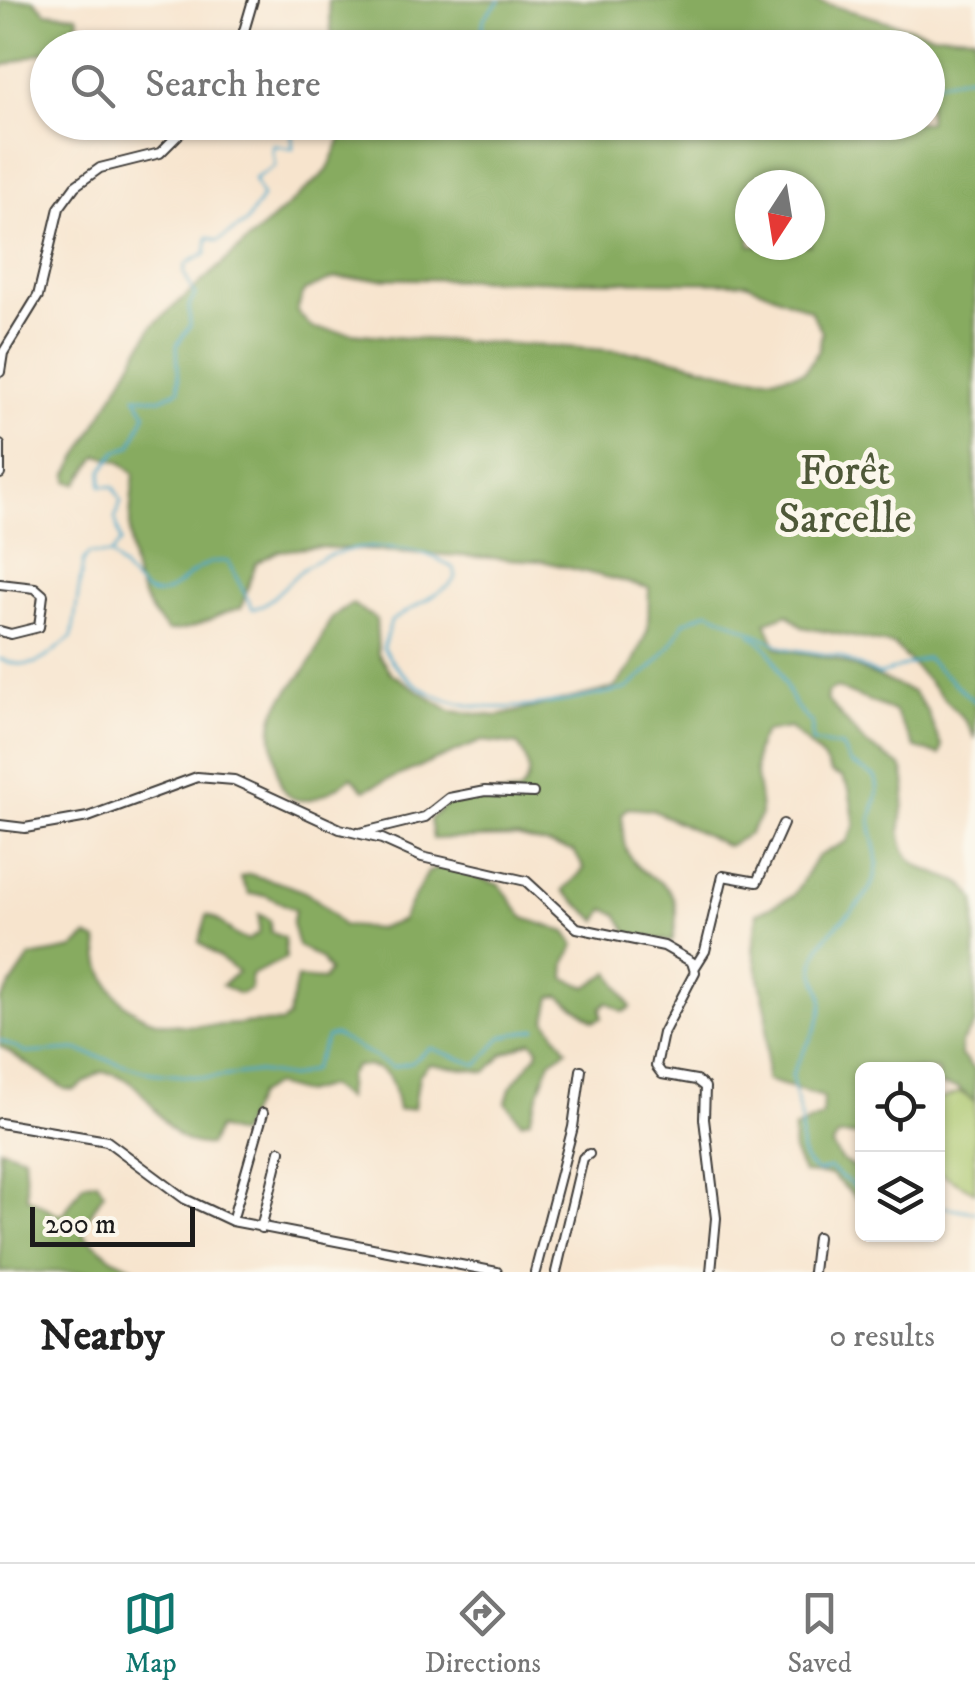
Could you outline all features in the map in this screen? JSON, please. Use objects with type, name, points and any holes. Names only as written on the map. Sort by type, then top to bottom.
[{"type":"street","points":[[244,30],[253,0]]},
{"type":"street","points":[[0,372],[3,353],[38,296],[59,208],[75,186],[100,168],[160,153],[173,140]]},
{"type":"street","points":[[0,445],[0,474]]},
{"type":"street","points":[[0,584],[35,588],[43,594],[39,626],[11,634],[0,631]]},
{"type":"street","points":[[0,825],[25,828],[88,817],[198,777],[234,780],[320,821],[422,857],[526,881],[577,928],[664,946],[695,967]]},
{"type":"street","points":[[360,833],[425,817],[449,798],[485,791],[533,793]]},
{"type":"street","points":[[711,1272],[716,1218],[704,1119],[705,1087],[696,1080],[662,1074],[656,1066],[662,1034],[705,951],[723,876],[757,882],[783,824]]},
{"type":"street","points":[[535,1272],[572,1127],[581,1070]]},
{"type":"street","points":[[232,1221],[263,1113]]},
{"type":"street","points":[[0,1123],[108,1142],[184,1199],[232,1221],[497,1272]]},
{"type":"street","points":[[261,1228],[280,1151]]},
{"type":"street","points":[[556,1272],[583,1158],[589,1154]]},
{"type":"street","points":[[813,1272],[817,1237]]},
{"type":"green space","points":[[0,0],[34,0],[46,12],[77,15],[79,21],[69,30],[30,30],[30,57],[0,67]]},
{"type":"green space","name":"Forêt Sarcelle","points":[[328,0],[813,0],[918,30],[331,30]]},
{"type":"green space","name":"Forêt Sarcelle","points":[[945,35],[975,36],[975,739],[967,723],[894,645],[802,627],[788,614],[766,622],[777,648],[836,659],[913,692],[926,709],[942,747],[940,755],[915,748],[894,711],[837,688],[827,693],[827,700],[865,743],[901,766],[906,790],[901,835],[910,858],[926,870],[963,885],[975,901],[975,1024],[961,1043],[961,1055],[975,1071],[975,1102],[958,1088],[945,1086],[945,1062],[855,1062],[855,1135],[838,1136],[832,1146],[841,1160],[855,1168],[855,1197],[831,1175],[803,1173],[793,1151],[794,1129],[822,1116],[823,1097],[766,1080],[767,1014],[753,950],[757,913],[793,896],[817,857],[847,841],[855,825],[849,789],[842,777],[831,773],[823,758],[790,728],[765,732],[759,742],[755,762],[761,815],[749,834],[728,846],[652,810],[628,808],[622,814],[624,842],[632,860],[661,883],[675,902],[672,942],[628,933],[617,914],[605,909],[598,921],[563,891],[584,869],[574,851],[516,837],[433,839],[430,819],[450,801],[518,793],[523,788],[528,770],[518,745],[482,741],[364,790],[352,777],[314,798],[293,798],[285,792],[279,780],[272,734],[274,716],[313,658],[326,627],[343,609],[352,604],[376,619],[378,654],[391,673],[451,711],[498,716],[614,688],[632,666],[648,629],[649,588],[542,561],[316,547],[279,551],[256,563],[241,608],[187,629],[168,631],[142,596],[135,577],[130,537],[134,473],[120,462],[98,455],[77,484],[68,481],[68,474],[153,325],[327,171],[341,140],[945,140]],"holes":[[[335,278],[746,283],[810,310],[822,332],[819,350],[805,371],[761,377],[640,353],[312,328],[297,311],[304,291]]]},
{"type":"green space","points":[[444,866],[500,885],[524,918],[566,932],[575,945],[566,962],[565,978],[587,987],[610,972],[631,1007],[623,1012],[607,1002],[601,1007],[602,1018],[594,1021],[560,996],[551,997],[546,1020],[567,1050],[550,1061],[530,1119],[521,1122],[506,1102],[510,1088],[537,1054],[538,1048],[531,1041],[503,1054],[486,1072],[429,1064],[419,1075],[414,1108],[398,1110],[388,1076],[368,1066],[356,1066],[348,1076],[346,1099],[328,1086],[303,1093],[274,1085],[257,1095],[239,1135],[218,1128],[209,1145],[192,1143],[178,1135],[145,1096],[118,1075],[100,1072],[74,1090],[65,1089],[0,1046],[0,1001],[30,957],[73,949],[87,936],[97,941],[102,968],[116,996],[134,1012],[180,1025],[281,1023],[288,1018],[297,978],[323,980],[329,971],[321,959],[298,946],[292,924],[295,910],[265,895],[249,894],[240,877],[249,874],[290,886],[311,895],[342,925],[377,929],[401,921],[428,872]]},
{"type":"green space","points":[[259,914],[270,920],[271,932],[284,938],[286,958],[251,975],[250,990],[239,994],[222,985],[238,972],[199,942],[207,915],[248,940],[259,933]]},
{"type":"green space","points":[[960,1092],[975,1102],[975,1192],[945,1176],[945,1097]]},
{"type":"green space","points":[[0,1148],[24,1156],[27,1197],[58,1214],[64,1213],[83,1184],[97,1181],[104,1192],[84,1225],[84,1235],[112,1258],[142,1272],[0,1272]]},
{"type":"waterway","points":[[482,30],[484,18],[500,0]]},
{"type":"waterway","points":[[945,81],[975,75]]},
{"type":"waterway","points":[[189,262],[206,254],[208,237],[218,241],[246,223],[262,197],[254,179],[275,166],[272,145],[293,149],[292,140]]},
{"type":"waterway","points":[[111,554],[121,542],[115,518],[121,501],[114,487],[101,486],[102,471],[116,452],[131,446],[146,413],[135,396],[160,399],[179,390],[177,345],[190,326],[189,306],[195,295],[184,273],[186,264]]},
{"type":"waterway","points":[[0,659],[22,665],[39,662],[72,637],[83,562],[89,553],[111,555],[144,590],[154,594],[174,588],[203,566],[228,562],[253,609],[268,602],[307,566],[323,558],[381,547],[421,553],[454,569],[456,577],[449,586],[391,621],[383,648],[405,676],[432,694],[462,704],[494,708],[527,706],[626,689],[660,659],[684,622],[709,611],[785,648],[838,656],[879,675],[926,658],[975,702]]},
{"type":"waterway","points":[[751,635],[771,654],[793,702],[812,723],[812,742],[842,747],[850,763],[875,777],[877,783],[871,821],[878,861],[873,881],[860,903],[827,936],[816,955],[814,968],[822,1007],[792,1075],[805,1160],[818,1172],[829,1168],[855,1187]]},
{"type":"waterway","points":[[0,1040],[26,1053],[76,1050],[151,1073],[208,1078],[259,1072],[291,1077],[312,1070],[327,1037],[335,1035],[392,1067],[411,1063],[430,1048],[478,1065],[502,1037],[536,1029]]},
{"type":"waterway","points":[[945,1207],[975,1212]]}]
